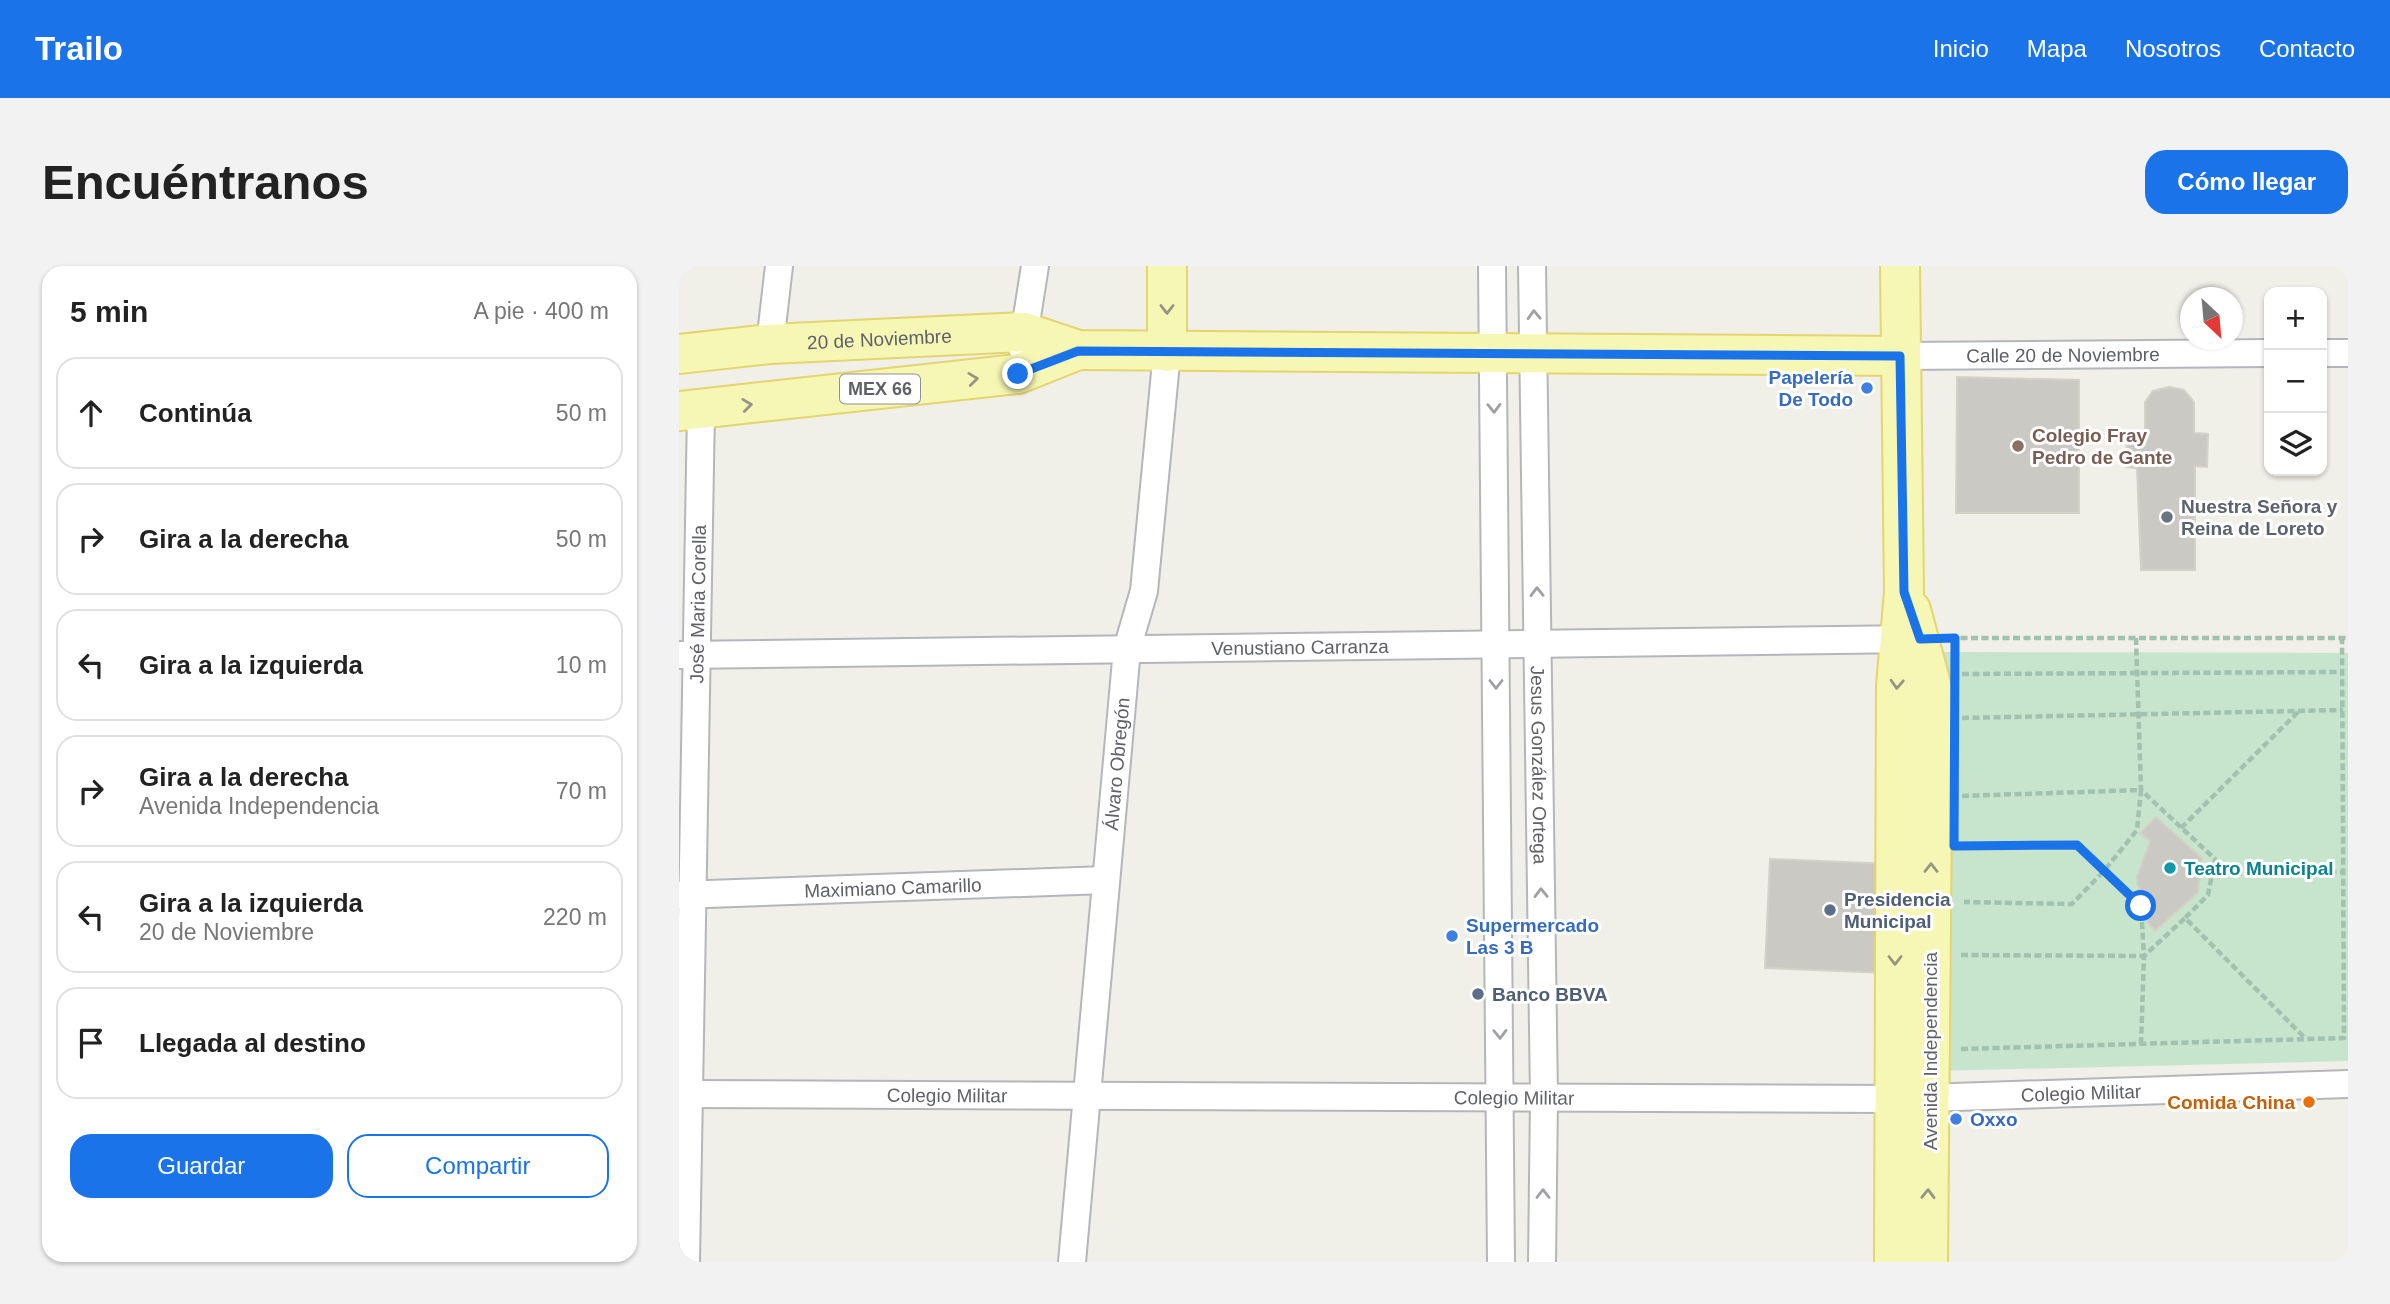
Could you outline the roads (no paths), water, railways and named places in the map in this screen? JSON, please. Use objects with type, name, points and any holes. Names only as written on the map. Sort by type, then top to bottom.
[{"type":"main road","name":"Álvaro Obregón","points":[[1167,266],[1167,352]]},
{"type":"main road","name":"Avenida Independencia","points":[[1900,266],[1904,592],[1933,641],[1896,686],[1912,1098],[1928,1262]]},
{"type":"main road","name":"20 de Noviembre","points":[[679,354],[770,344],[1024,332],[1078,351],[1900,356]]},
{"type":"main road","name":"20 de Noviembre","points":[[690,411],[1018,374],[1078,351]]},
{"type":"main road","name":"Avenida Independencia","points":[[1894,1262],[1912,1098]]},
{"type":"street","points":[[770,344],[779,266]]},
{"type":"street","points":[[1018,374],[1035,266]]},
{"type":"street","points":[[1492,266],[1501,1262]]},
{"type":"street","name":"Jesus González Ortega","points":[[1532,266],[1544,1098],[1542,1262]]},
{"type":"street","name":"Álvaro Obregón","points":[[1072,1262],[1127,649],[1144,591],[1167,352]]},
{"type":"street","name":"Calle 20 de Noviembre","points":[[1900,356],[2264,353]]},
{"type":"street","points":[[2327,353],[2348,353]]},
{"type":"street","name":"José Maria Corella","points":[[686,1262],[684,1094],[690,411]]},
{"type":"street","name":"Venustiano Carranza","points":[[688,655],[1933,641]]},
{"type":"street","name":"Maximiano Camarillo","points":[[686,895],[1106,880]]},
{"type":"street","name":"Colegio Militar","points":[[684,1094],[1912,1098],[2348,1084]]},
{"type":"place","name":"Papelería De Todo","points":[[1867,388]]},
{"type":"place","name":"Colegio Fray Pedro de Gante","points":[[2018,446]]},
{"type":"place","name":"Nuestra Señora y Reina de Loreto","points":[[2167,517]]},
{"type":"place","name":"Teatro Municipal","points":[[2170,868]]},
{"type":"place","name":"Presidencia Municipal","points":[[1830,910]]},
{"type":"place","name":"Supermercado Las 3 B","points":[[1452,936]]},
{"type":"place","name":"Banco BBVA","points":[[1478,994]]},
{"type":"place","name":"Comida China","points":[[2309,1102]]},
{"type":"place","name":"Oxxo","points":[[1956,1119]]}]
